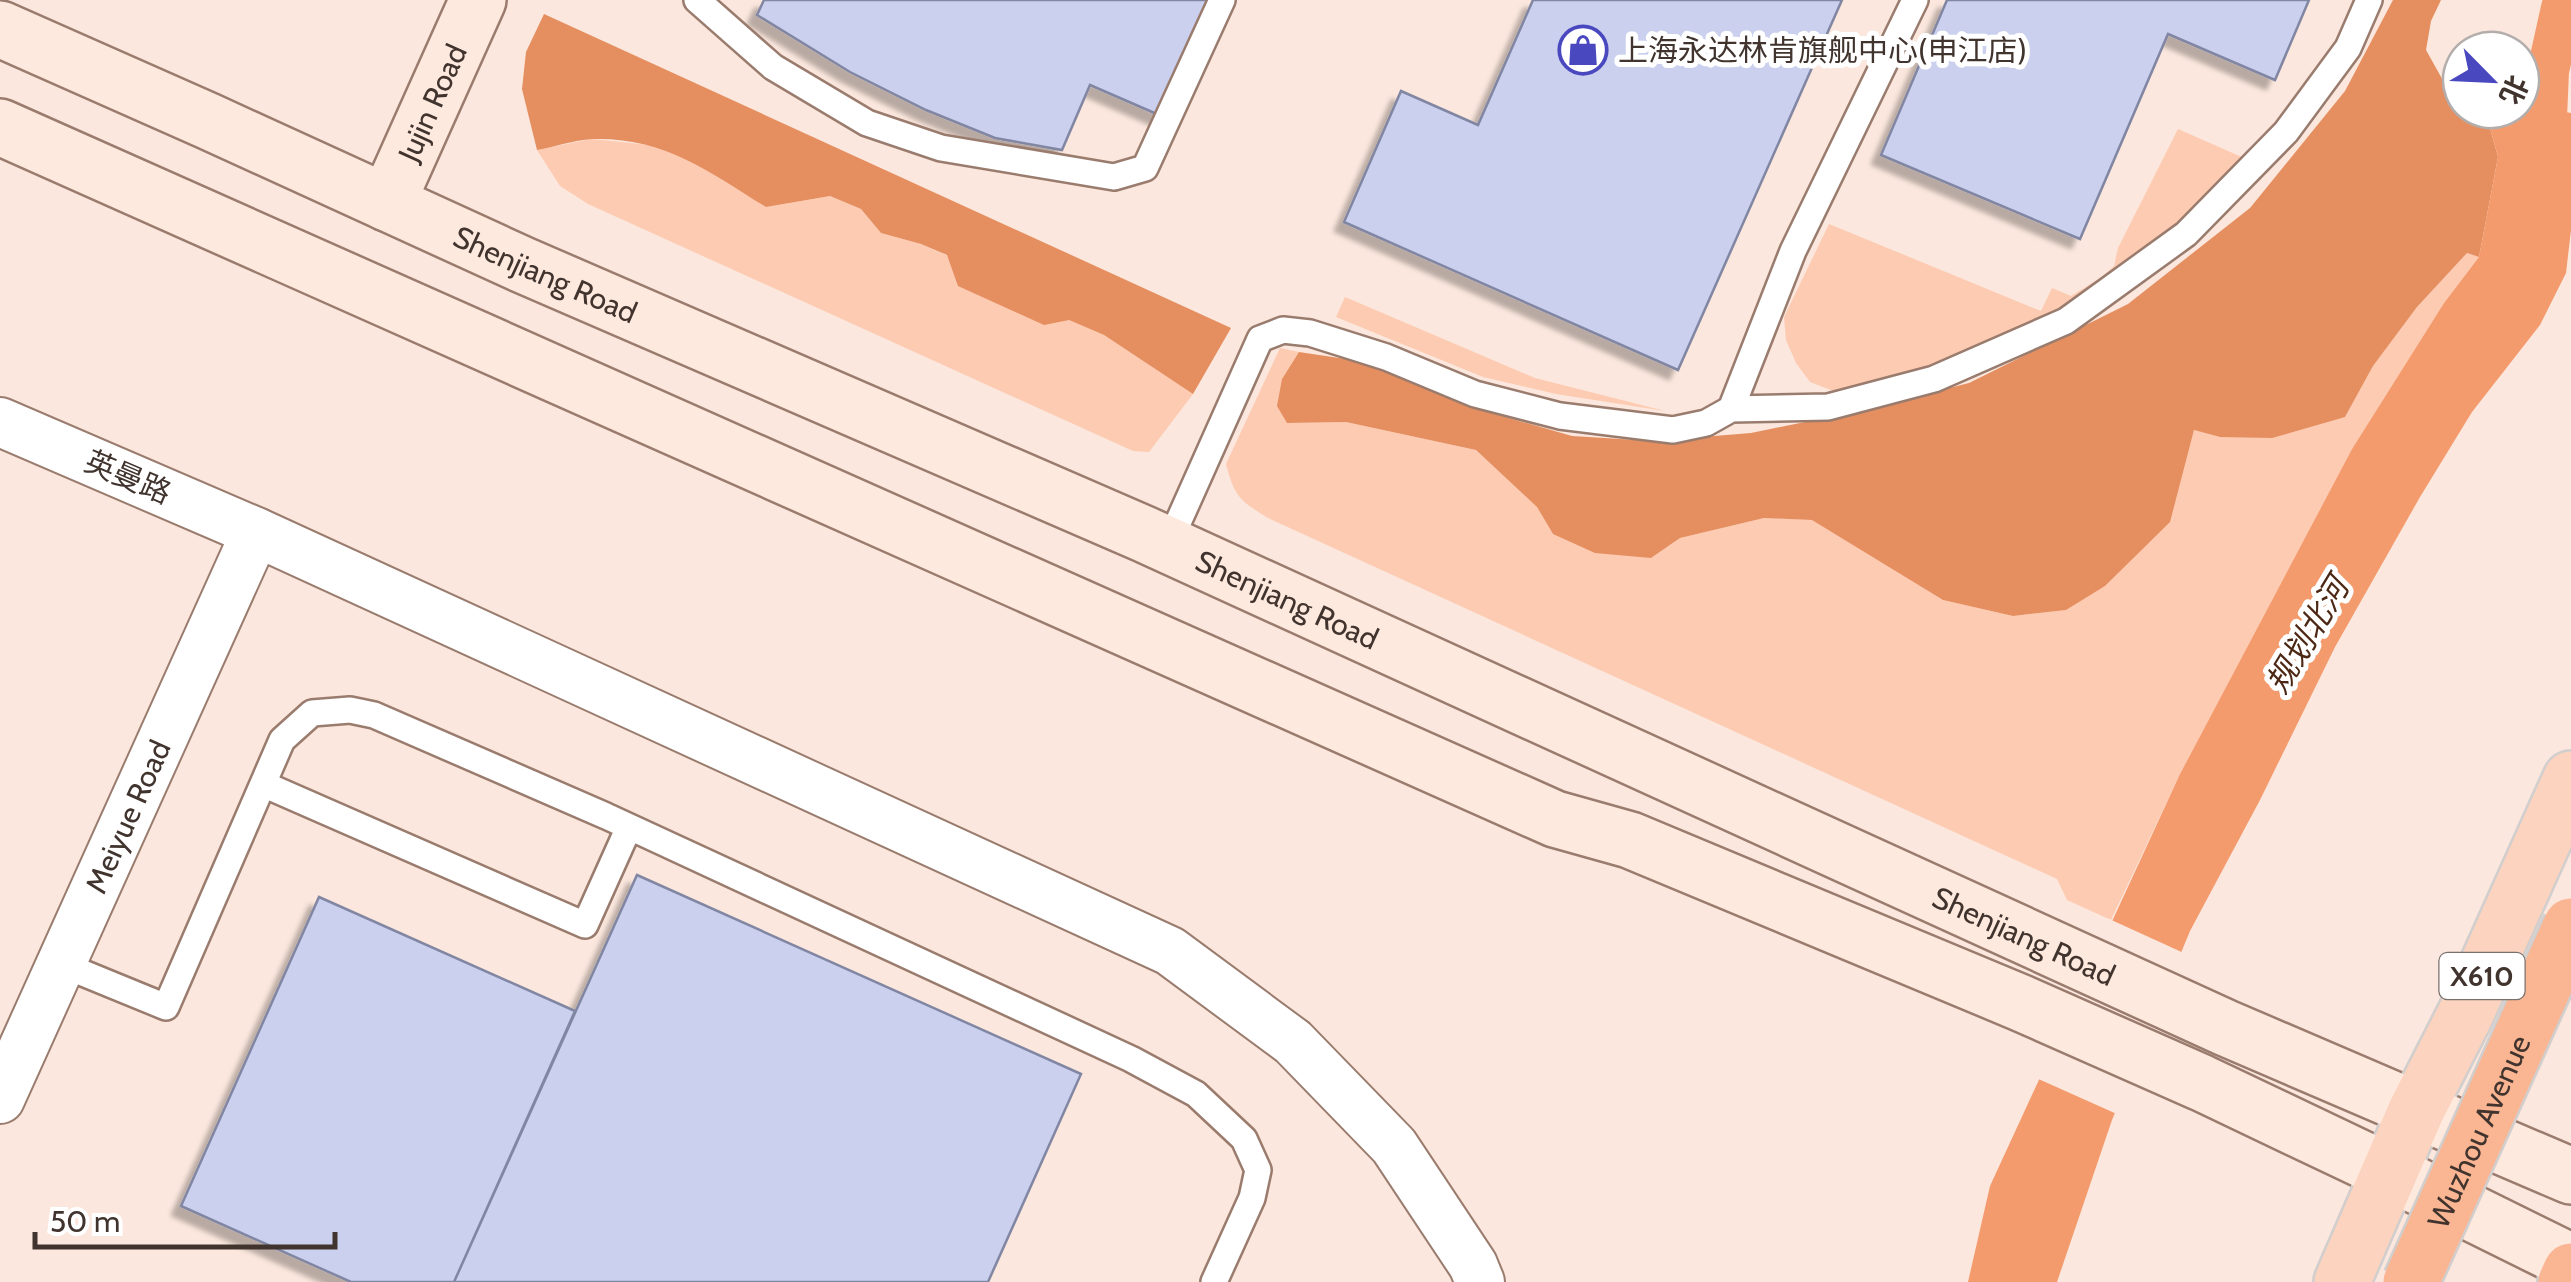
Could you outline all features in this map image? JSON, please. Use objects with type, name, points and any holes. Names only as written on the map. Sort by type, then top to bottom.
[{"type":"highway","name":"Wuzhou Avenue","points":[[2410,1282],[2571,926]]},
{"type":"highway","points":[[2566,1282],[2571,1270]]},
{"type":"main road","name":"Jujin Road","points":[[387,204],[478,0]]},
{"type":"main road","name":"Shenjiang Road","points":[[0,29],[541,273],[1168,545],[2226,1028],[2571,1176]]},
{"type":"main road","name":"Shenjiang Road","points":[[0,127],[1555,819],[1630,840],[2021,1003],[2202,1083],[2571,1262]]},
{"type":"main road","name":"X610","points":[[2342,1282],[2416,1111],[2466,1013],[2571,779]]},
{"type":"street","name":"英曼路","points":[[0,422],[256,532],[1170,951],[1293,1042],[1394,1146],[1473,1265],[1480,1282]]},
{"type":"street","name":"Meiyue Road","points":[[0,1100],[256,532]]},
{"type":"lane","points":[[696,0],[773,66],[867,123],[941,148],[1114,177],[1145,168],[1222,0]]},
{"type":"lane","points":[[1731,410],[1794,250],[1914,0]]},
{"type":"lane","points":[[1168,545],[1260,339],[1283,330],[1338,341],[1475,394],[1560,416],[1673,430],[1706,423],[1731,410],[1828,406],[1934,378],[2066,321],[2186,234],[2286,132],[2348,48],[2369,0]]},
{"type":"lane","points":[[61,964],[166,1008],[282,740],[312,713],[350,710],[374,715],[629,827],[1131,1058],[1196,1094],[1244,1139],[1258,1170],[1252,1198],[1214,1282]]},
{"type":"lane","points":[[264,784],[585,925],[629,827]]},
{"type":"shaded area","points":[[2393,0],[2441,0],[2431,21],[2426,50],[2441,77],[2441,130],[2491,130],[2498,157],[2479,257],[2467,253],[2417,307],[2373,366],[2345,417],[2272,438],[2220,437],[2194,430],[2170,522],[2105,586],[2066,610],[2013,616],[1943,600],[1812,520],[1764,518],[1680,538],[1651,558],[1595,553],[1553,534],[1537,507],[1476,450],[1346,422],[1287,423],[1277,406],[1282,379],[1299,352],[1359,361],[1470,407],[1572,436],[1653,441],[1751,433],[1969,383],[2128,304],[2250,208],[2345,91]]},
{"type":"shaded area","points":[[544,14],[1231,328],[1193,394],[1104,335],[1069,320],[1044,325],[958,286],[947,255],[881,233],[861,209],[830,196],[766,207],[684,159],[664,150],[618,140],[585,140],[537,150],[522,89],[526,52]]},
{"type":"shaded area","points":[[2178,129],[2244,158],[2136,264],[2028,329],[1894,380],[1836,392],[1810,382],[1796,363],[1786,340],[1784,317],[1829,224],[2041,311],[2052,288],[2071,296],[2114,266],[2118,248]]},
{"type":"shaded area","points":[[591,139],[651,145],[682,155],[766,207],[830,196],[861,209],[881,233],[948,256],[1104,335],[1193,394],[1149,452],[1133,451],[588,204],[560,186],[537,150]]},
{"type":"shaded area","points":[[2467,253],[2479,257],[2444,303],[2352,449],[2180,774],[2111,920],[2067,900],[2057,879],[1268,518],[1240,497],[1226,464],[1280,348],[1299,352],[1282,379],[1287,423],[1346,422],[1476,450],[1537,507],[1553,534],[1651,558],[1680,538],[1764,518],[1813,520],[1943,600],[2013,616],[2065,610],[2105,586],[2169,522],[2194,430],[2220,437],[2345,417],[2373,366],[2417,307]]},
{"type":"shaded area","points":[[1345,297],[1535,378],[1665,411],[1556,394],[1483,377],[1336,317]]},
{"type":"water","points":[[2541,108],[2571,113],[2571,230],[2566,273],[2540,325],[2472,412],[2420,497],[2335,647],[2190,931],[2112,1120],[2057,1282],[1968,1282],[1990,1186],[2180,774],[2352,449],[2444,303],[2479,257],[2498,157],[2491,130],[2541,130]]},
{"type":"pier","points":[[2107,918],[2186,954],[2119,1115],[2034,1077]]},
{"type":"building","points":[[764,0],[1218,0],[1166,118],[1090,85],[1062,150],[995,138],[926,110],[850,72],[757,15]]},
{"type":"building","points":[[1533,0],[1842,0],[1678,370],[1344,222],[1401,91],[1478,125]]},
{"type":"building","points":[[1947,0],[2309,0],[2275,80],[2168,34],[2080,239],[1881,155]]},
{"type":"building","points":[[637,875],[1081,1074],[988,1282],[454,1282]]},
{"type":"building","points":[[319,897],[575,1011],[454,1282],[351,1282],[181,1206]]},
{"type":"waterway","name":"规划北河","points":[[2544,164],[2548,71],[2562,8],[2571,1]]},
{"type":"place","name":"上海永达林肯旗舰中心(申江店)","points":[[1583,50]]}]
